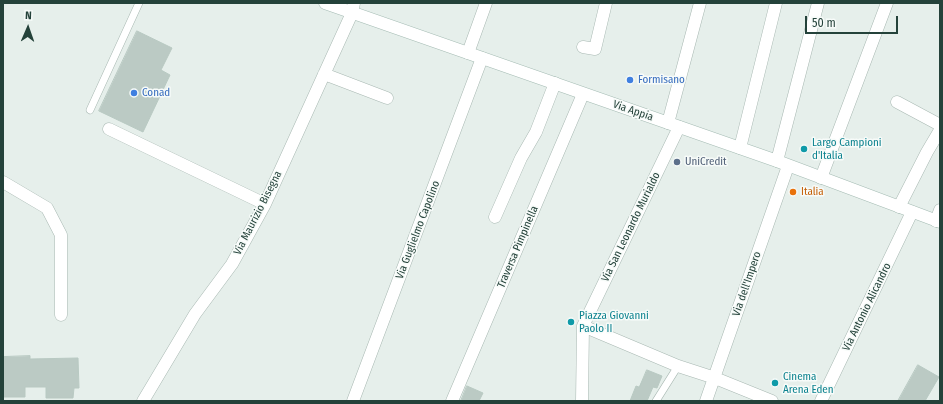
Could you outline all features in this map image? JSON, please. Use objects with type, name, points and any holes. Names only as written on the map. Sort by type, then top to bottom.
[{"type":"street","name":"Via Appia","points":[[325,3],[353,8],[468,53],[777,161],[912,212],[939,218]]},
{"type":"street","points":[[468,53],[486,3]]},
{"type":"street","points":[[583,47],[595,49],[606,3]]},
{"type":"street","name":"Via San Leonardo Murialdo","points":[[583,326],[674,125],[700,3]]},
{"type":"street","points":[[740,148],[776,3]]},
{"type":"street","points":[[777,161],[818,3]]},
{"type":"street","points":[[821,178],[888,3]]},
{"type":"street","name":"Via Maurizio Bisegna","points":[[143,401],[195,314],[232,264],[265,204],[353,8]]},
{"type":"street","name":"Via Guglielmo Capolino","points":[[353,401],[482,58]]},
{"type":"street","points":[[324,74],[387,98]]},
{"type":"street","points":[[495,217],[521,158],[536,132],[555,83]]},
{"type":"street","name":"Traversa Pimpinella","points":[[452,401],[583,94]]},
{"type":"street","points":[[897,102],[940,125]]},
{"type":"street","points":[[109,130],[265,204]]},
{"type":"street","points":[[899,207],[940,130]]},
{"type":"street","name":"Via dell'Impero","points":[[706,401],[788,166]]},
{"type":"street","points":[[3,182],[47,208],[61,235],[61,316]]},
{"type":"street","name":"Via Antonio Alicandro","points":[[821,401],[912,212]]},
{"type":"street","points":[[582,401],[583,326],[678,366],[715,378],[772,401]]},
{"type":"lane","points":[[90,110],[139,3]]},
{"type":"lane","points":[[656,401],[678,366]]},
{"type":"building","name":"Conad","points":[[137,31],[172,48],[161,70],[170,75],[143,132],[99,111]]},
{"type":"building","points":[[30,356],[30,359],[78,358],[79,388],[74,388],[73,398],[46,398],[46,387],[25,387],[25,397],[3,397],[3,357]]},
{"type":"building","points":[[918,365],[939,377],[925,401],[898,401]]},
{"type":"building","points":[[647,370],[662,376],[657,388],[653,387],[647,401],[630,401],[636,386],[639,387]]},
{"type":"building","points":[[467,386],[483,393],[479,401],[461,401]]},
{"type":"place","name":"Formisano","points":[[630,80]]},
{"type":"place","name":"Conad","points":[[134,93]]},
{"type":"place","name":"Largo Campioni d'Italia","points":[[804,149]]},
{"type":"place","name":"UniCredit","points":[[677,162]]},
{"type":"place","name":"Italia","points":[[793,192]]},
{"type":"place","name":"Piazza Giovanni Paolo II","points":[[571,322]]},
{"type":"place","name":"Cinema Arena Eden","points":[[775,383]]}]
